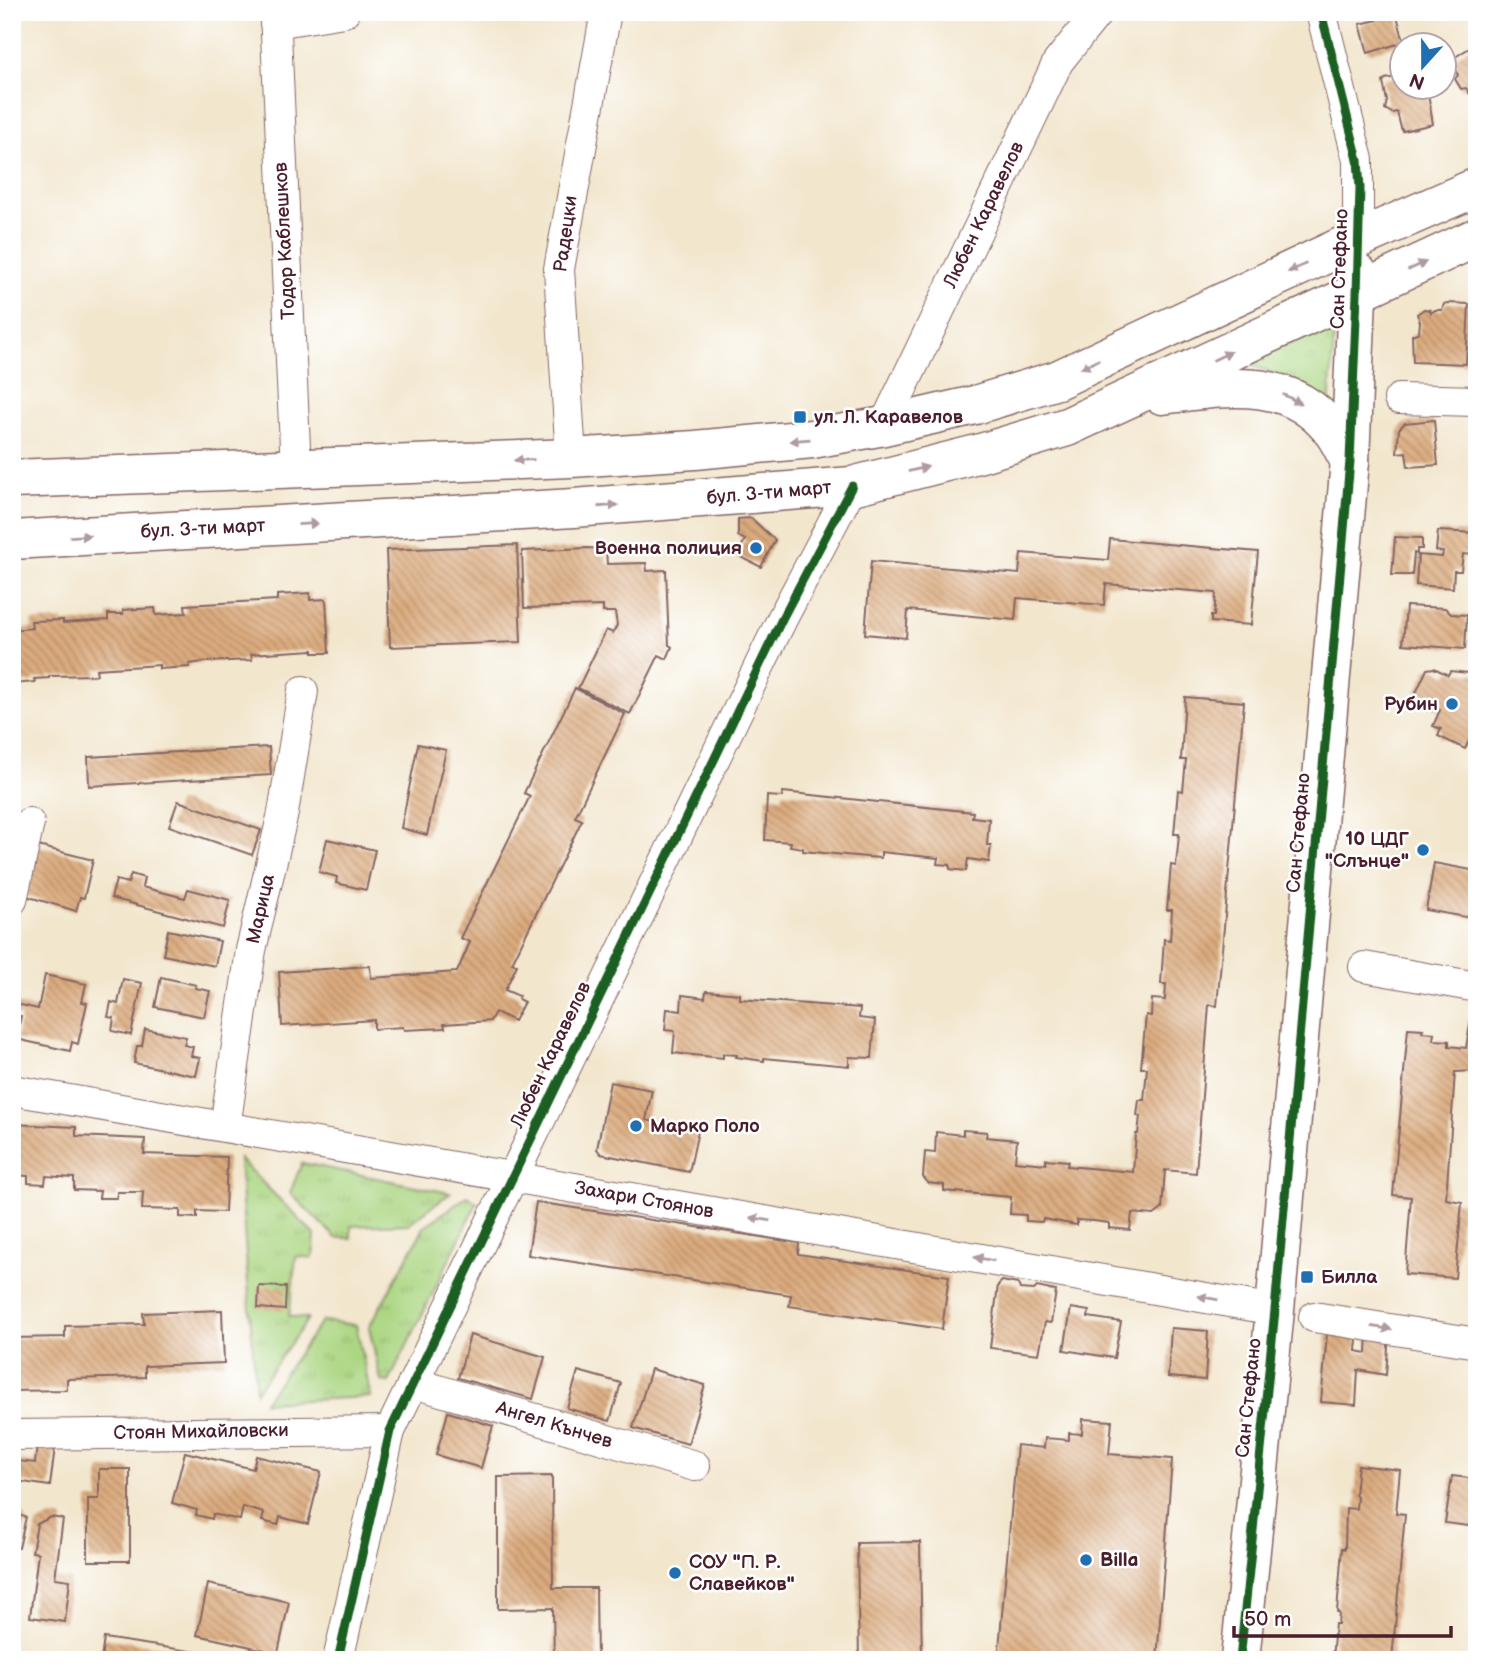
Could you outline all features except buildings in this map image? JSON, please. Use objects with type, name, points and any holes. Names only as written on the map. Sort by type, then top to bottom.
[{"type":"main road","points":[[12,479],[571,458],[812,439],[884,426],[975,404],[1057,380],[1477,187]]},
{"type":"main road","name":"бул. 3-ти март","points":[[12,540],[574,508],[852,486],[981,453],[1067,426],[1477,237]]},
{"type":"main road","name":"Сан Стефано","points":[[1240,1660],[1275,1310],[1350,461],[1359,239]]},
{"type":"main road","points":[[1128,399],[1238,387],[1276,391],[1307,407],[1333,432],[1350,461]]},
{"type":"street","points":[[275,18],[344,12]]},
{"type":"street","name":"Радецки","points":[[571,458],[559,269],[606,12]]},
{"type":"street","name":"Любен Каравелов","points":[[884,426],[1058,62],[1098,12]]},
{"type":"street","name":"Сан Стефано","points":[[1321,12],[1358,160],[1359,239]]},
{"type":"street","name":"Тодор Каблешков","points":[[275,18],[296,469]]},
{"type":"street","points":[[1399,399],[1477,401]]},
{"type":"street","name":"Любен Каравелов","points":[[338,1660],[390,1431],[782,619],[852,486]]},
{"type":"street","name":"Марица","points":[[225,1127],[251,950],[283,813],[303,691]]},
{"type":"street","points":[[12,900],[29,823]]},
{"type":"street","points":[[1364,967],[1477,987]]},
{"type":"street","name":"Захари Стоянов","points":[[12,1090],[1275,1310]]},
{"type":"street","points":[[1314,1317],[1477,1343]]},
{"type":"street","name":"Ангел Кънчев","points":[[414,1383],[695,1466]]},
{"type":"street","name":"Стоян Михайловски","points":[[12,1435],[390,1431]]},
{"type":"green space","points":[[1335,323],[1329,407],[1275,374],[1239,362]]},
{"type":"green space","points":[[239,1159],[315,1235],[313,1258],[296,1256],[289,1316],[308,1319],[256,1392]]},
{"type":"green space","points":[[302,1163],[450,1193],[408,1224],[351,1226],[351,1238],[336,1238],[290,1193]]},
{"type":"green space","points":[[468,1196],[477,1203],[389,1382],[381,1381],[369,1327],[425,1226]]},
{"type":"green space","points":[[322,1321],[356,1325],[371,1397],[264,1402]]},
{"type":"cycle path","points":[[1240,1660],[1275,1310],[1350,461],[1360,188],[1358,160],[1321,12]]},
{"type":"cycle path","points":[[338,1660],[390,1431],[782,619],[852,486]]},
{"type":"place","name":"ул. Л. Каравелов","points":[[800,417]]},
{"type":"place","name":"Военна полиция","points":[[756,548]]},
{"type":"place","name":"Рубин","points":[[1452,704]]},
{"type":"place","name":"10 ЦДГ \"Слънце\"","points":[[1423,850]]},
{"type":"place","name":"Марко Поло","points":[[636,1126]]},
{"type":"place","name":"Билла","points":[[1307,1277]]},
{"type":"place","name":"Billa","points":[[1086,1560]]},
{"type":"place","name":"СОУ \"П. Р. Славейков\"","points":[[675,1573]]}]
